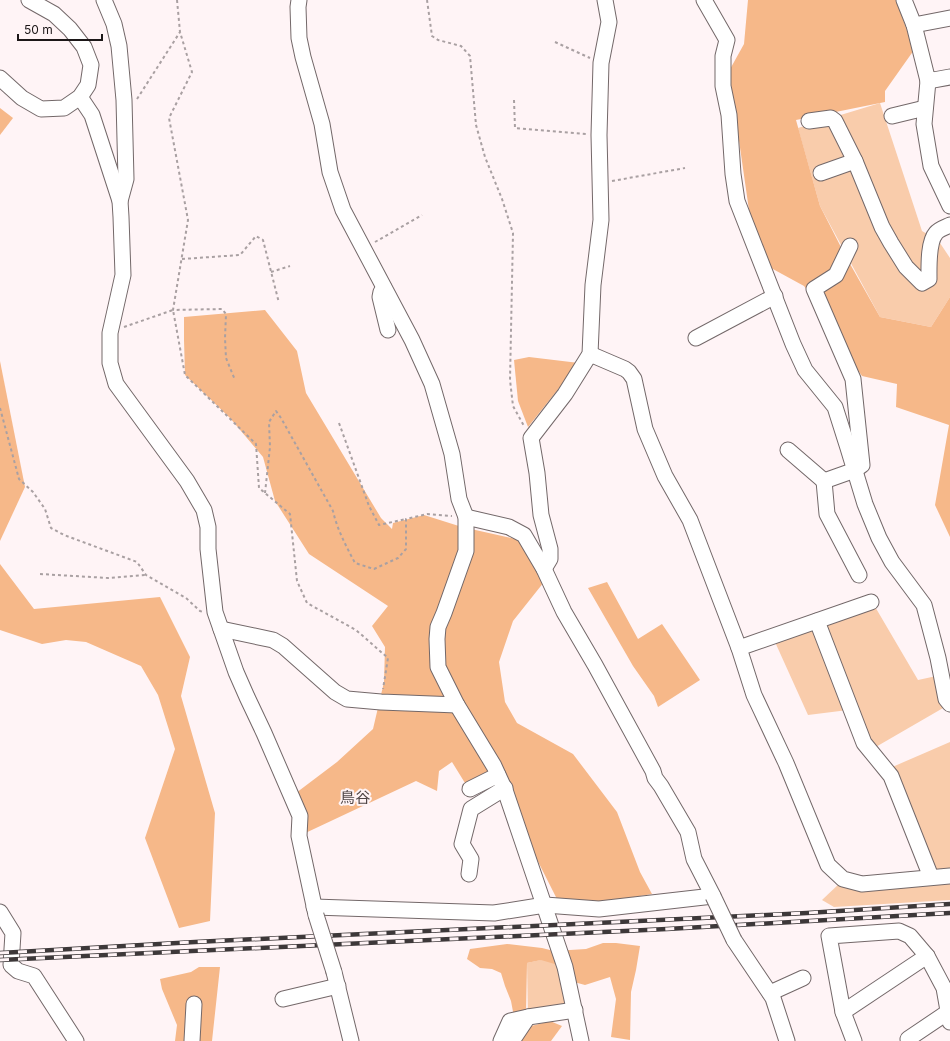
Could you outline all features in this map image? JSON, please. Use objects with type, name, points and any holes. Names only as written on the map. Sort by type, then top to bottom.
[{"type":"street","points":[[0,78],[22,98],[41,109],[64,108],[80,97],[88,85],[91,65],[84,47],[70,29],[54,14],[29,0]]},
{"type":"street","points":[[104,0],[114,24],[124,100],[126,179],[120,201]]},
{"type":"street","points":[[299,0],[300,38],[303,57],[322,124],[330,172],[343,210],[412,340],[432,384],[452,454],[459,499],[466,516],[466,551],[438,627],[438,667],[457,705],[494,766],[501,782],[566,967],[581,1041]]},
{"type":"street","points":[[544,568],[550,559],[550,549],[541,515],[537,473],[531,438],[564,394],[590,354],[594,285],[601,220],[599,135],[601,64],[609,22],[605,0]]},
{"type":"street","points":[[704,0],[727,40],[723,56],[723,86],[729,115],[733,174],[737,201],[794,344],[806,370],[835,407],[865,504],[879,538],[892,562],[924,605],[938,658],[946,699],[950,704]]},
{"type":"street","points":[[904,0],[914,25],[928,80],[924,124],[931,166],[950,206]]},
{"type":"street","points":[[914,25],[950,18]]},
{"type":"street","points":[[928,80],[950,77]]},
{"type":"street","points":[[80,97],[92,115],[120,201],[123,275],[111,331],[110,363],[116,384],[187,481],[204,510],[208,527],[208,549],[215,612],[236,672],[300,816],[299,836],[315,911],[336,979],[351,1041]]},
{"type":"street","points":[[892,116],[925,108]]},
{"type":"street","points":[[809,120],[831,118],[835,121],[855,161],[880,221],[891,243],[906,267],[922,283],[929,279],[931,244],[934,236],[936,232],[950,226]]},
{"type":"street","points":[[820,173],[855,161]]},
{"type":"street","points":[[824,481],[855,470],[862,465],[853,379],[814,289],[836,274],[850,246]]},
{"type":"street","points":[[384,288],[380,297],[388,330]]},
{"type":"street","points":[[696,338],[775,296]]},
{"type":"street","points":[[590,354],[625,369],[634,379],[645,429],[665,476],[690,520],[739,648],[754,695],[786,763],[828,865],[843,879],[862,884],[950,876]]},
{"type":"street","points":[[788,450],[824,481],[827,514],[859,575]]},
{"type":"street","points":[[466,516],[509,527],[524,535],[544,568],[564,612],[595,665],[653,771],[655,778],[688,832],[694,859],[734,940],[773,998],[787,1041]]},
{"type":"street","points":[[739,648],[870,602]]},
{"type":"street","points":[[817,621],[864,743],[891,776],[931,877]]},
{"type":"street","points":[[219,622],[273,640],[283,646],[336,692],[347,699],[457,705]]},
{"type":"street","points":[[470,789],[501,782]]},
{"type":"street","points":[[469,874],[471,859],[462,844],[471,809],[501,782]]},
{"type":"street","points":[[315,911],[463,911],[494,913],[544,905],[599,909],[713,896]]},
{"type":"street","points":[[0,912],[11,965],[18,971],[34,976],[76,1041]]},
{"type":"street","points":[[854,1041],[843,1012],[829,936],[898,931],[910,936],[927,956],[944,988],[949,1017],[908,1039]]},
{"type":"street","points":[[843,1012],[927,956]]},
{"type":"street","points":[[770,993],[803,978]]},
{"type":"street","points":[[283,999],[336,979]]},
{"type":"street","points":[[192,1041],[194,1004]]},
{"type":"street","points":[[500,1041],[510,1022],[575,1010]]},
{"type":"street","points":[[512,1041],[528,1018]]},
{"type":"path","points":[[177,0],[180,32],[192,72],[169,118],[188,220],[173,310],[185,375],[256,444],[258,488],[290,514],[297,581],[307,603],[356,630],[388,658],[381,702]]},
{"type":"path","points":[[427,0],[432,36],[438,40],[461,46],[470,56],[476,125],[485,157],[502,199],[513,233],[510,380],[513,406],[531,438]]},
{"type":"path","points":[[137,99],[180,32]]},
{"type":"path","points":[[555,42],[601,64]]},
{"type":"path","points":[[514,100],[516,128],[599,135]]},
{"type":"path","points":[[601,183],[685,168]]},
{"type":"path","points":[[363,248],[422,215]]},
{"type":"path","points":[[182,259],[240,255],[256,236],[263,240],[279,303]]},
{"type":"path","points":[[271,272],[290,266]]},
{"type":"path","points":[[111,331],[173,310],[222,309],[226,314],[226,358],[235,380]]},
{"type":"path","points":[[0,408],[19,479],[33,492],[45,509],[51,528],[64,535],[137,562],[146,576],[186,598],[200,611],[219,622]]},
{"type":"path","points":[[265,493],[270,447],[269,422],[276,411],[333,511],[346,546],[355,563],[374,569],[398,558],[406,549],[406,519]]},
{"type":"path","points":[[339,423],[368,506],[379,525],[427,514],[466,516]]},
{"type":"path","points":[[40,574],[108,578],[146,576]]},
{"type":"shaded area","points":[[748,0],[896,0],[914,50],[885,91],[885,102],[796,120],[820,206],[845,255],[880,317],[931,327],[950,297],[950,537],[935,505],[949,425],[896,407],[897,384],[862,376],[849,358],[843,338],[804,286],[771,268],[752,231],[729,71],[744,44]]},
{"type":"shaded area","points":[[880,103],[922,231],[938,240],[950,258],[950,297],[931,327],[880,317],[820,206],[798,128]]},
{"type":"shaded area","points":[[0,108],[13,118],[0,135]]},
{"type":"shaded area","points":[[265,310],[297,351],[306,393],[381,518],[392,529],[393,523],[424,515],[462,527],[520,540],[544,582],[513,621],[499,662],[505,702],[517,723],[573,754],[617,812],[640,872],[652,894],[562,909],[514,814],[501,782],[476,780],[465,783],[452,762],[439,771],[437,791],[416,781],[299,836],[292,796],[337,762],[373,729],[384,682],[385,647],[372,626],[388,606],[309,554],[275,501],[263,457],[230,418],[185,375],[184,317]]},
{"type":"shaded area","points":[[529,357],[579,363],[528,427],[518,401],[514,360]]},
{"type":"shaded area","points":[[0,361],[25,487],[0,541]]},
{"type":"shaded area","points":[[0,564],[34,609],[160,597],[190,657],[181,696],[215,813],[210,921],[179,928],[145,838],[175,749],[158,695],[141,666],[86,642],[66,640],[42,644],[0,630]]},
{"type":"shaded area","points":[[607,582],[638,639],[662,624],[700,680],[658,707],[654,696],[633,666],[588,588]]},
{"type":"shaded area","points":[[874,605],[918,680],[941,675],[950,704],[874,748],[848,710],[808,715],[775,642]]},
{"type":"shaded area","points":[[950,742],[950,876],[933,877],[890,768]]},
{"type":"shaded area","points":[[950,878],[950,900],[834,907],[822,900],[841,882]]},
{"type":"shaded area","points":[[603,943],[640,946],[631,992],[630,1040],[611,1037],[616,999],[610,977],[585,985],[574,982],[565,967],[541,960],[527,963],[526,1013],[514,1017],[511,1001],[501,973],[492,969],[480,968],[467,959],[470,949],[507,944],[554,951],[586,949]]},
{"type":"shaded area","points":[[558,956],[574,1008],[528,1017],[527,963]]},
{"type":"shaded area","points":[[199,967],[220,967],[212,1041],[175,1041],[177,1025],[162,989],[160,979],[191,972]]},
{"type":"shaded area","points":[[550,1021],[562,1026],[551,1041],[513,1041],[524,1028]]},
{"type":"railway","points":[[0,953],[195,942],[807,913],[950,904]]},
{"type":"railway","points":[[0,960],[667,929],[950,913]]},
{"type":"district","name":"鳥谷","points":[[355,798]]}]
